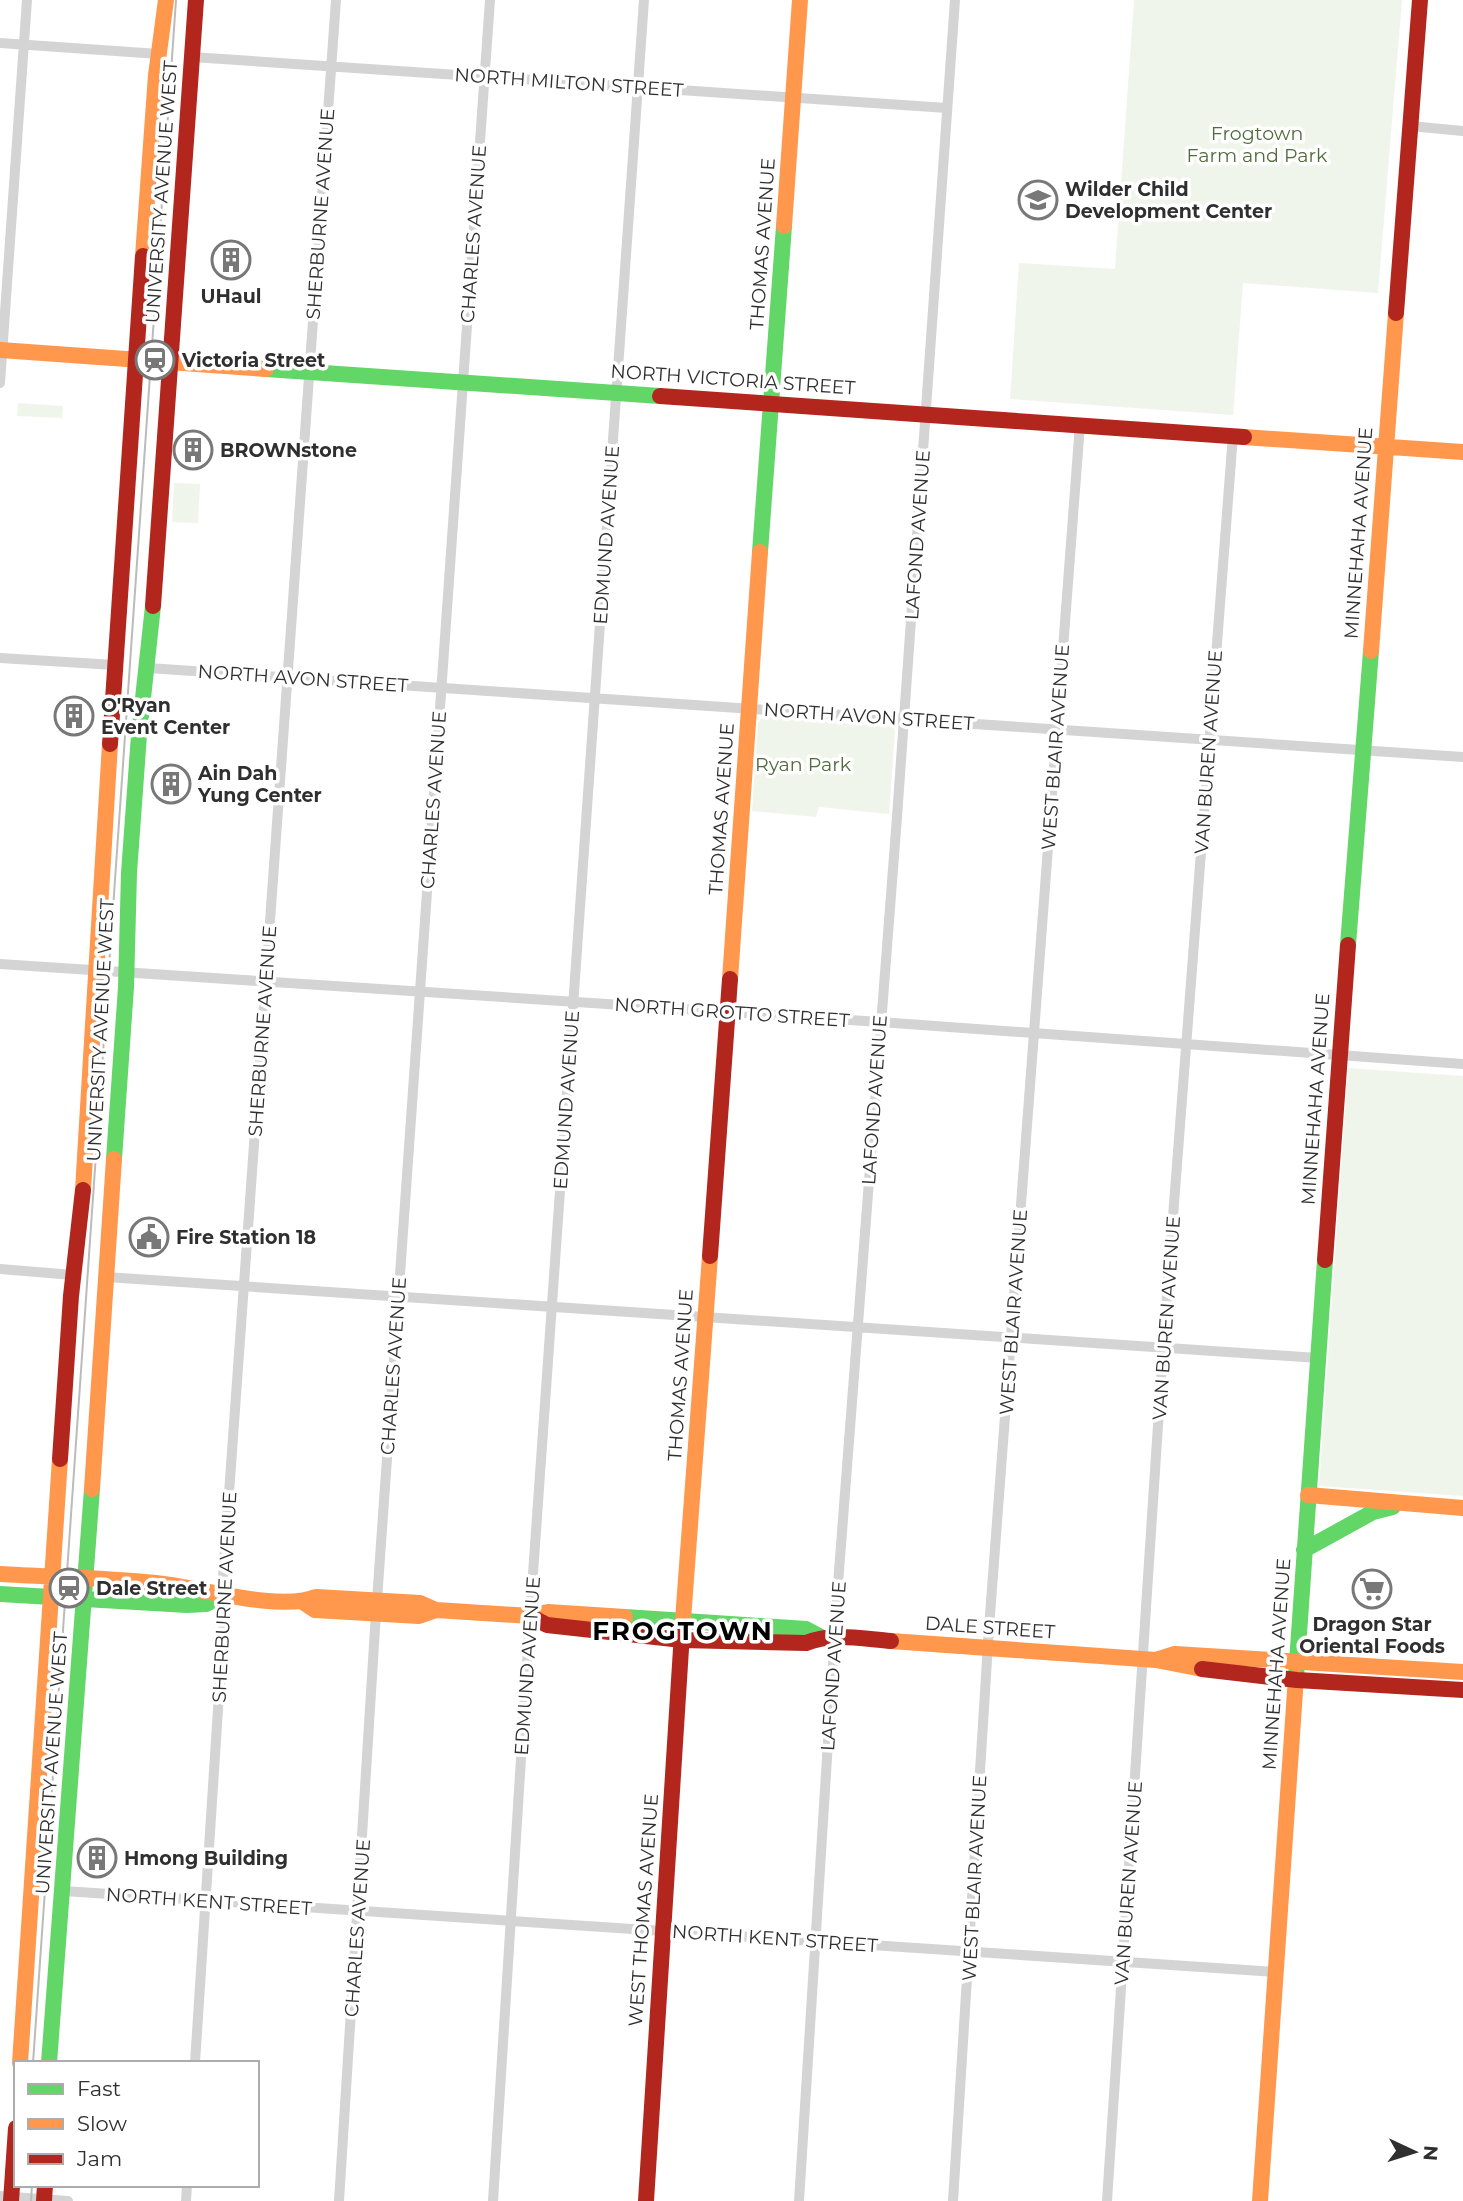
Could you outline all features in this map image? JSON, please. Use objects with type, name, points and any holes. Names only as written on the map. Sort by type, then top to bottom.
[{"type":"main road","name":"UNIVERSITY AVENUE WEST","points":[[20,2061],[49,1597],[73,1275],[81,1214],[92,1068],[94,970],[136,360],[159,54],[166,0]]},
{"type":"main road","name":"UNIVERSITY AVENUE WEST","points":[[49,2061],[55,1958],[64,1891],[127,972],[133,817],[148,668],[196,0]]},
{"type":"main road","name":"THOMAS AVENUE","points":[[684,1622],[800,0]]},
{"type":"main road","name":"MINNEHAHA AVENUE","points":[[1260,2201],[1339,1055],[1420,0]]},
{"type":"main road","name":"NORTH VICTORIA STREET","points":[[1,350],[1463,452]]},
{"type":"main road","points":[[1308,1495],[1463,1508]]},
{"type":"main road","points":[[1304,1550],[1373,1512],[1405,1504]]},
{"type":"main road","name":"DALE STREET","points":[[0,1574],[207,1589],[224,1595],[303,1602],[316,1610],[420,1603],[436,1610],[530,1616],[548,1612],[806,1629],[828,1637],[1149,1659],[1174,1667],[1297,1680],[1463,1690]]},
{"type":"main road","name":"DALE STREET","points":[[0,1594],[206,1604],[224,1595]]},
{"type":"main road","name":"DALE STREET","points":[[530,1616],[547,1625],[682,1640],[806,1643],[828,1637]]},
{"type":"main road","name":"WEST THOMAS AVENUE","points":[[646,2201],[684,1622]]},
{"type":"main road","name":"DALE STREET","points":[[1149,1659],[1175,1654],[1463,1672]]},
{"type":"main road","points":[[7,2198],[14,2143]]},
{"type":"street","points":[[0,383],[27,0]]},
{"type":"street","name":"SHERBURNE AVENUE","points":[[195,2061],[244,1286],[335,0]]},
{"type":"street","name":"CHARLES AVENUE","points":[[339,2201],[376,1607],[490,0]]},
{"type":"street","name":"EDMUND AVENUE","points":[[492,2201],[551,1306],[644,0]]},
{"type":"street","name":"LAFOND AVENUE","points":[[799,2201],[817,1941],[828,1637],[857,1326],[955,0]]},
{"type":"street","points":[[0,43],[159,54]]},
{"type":"street","name":"NORTH MILTON STREET","points":[[192,57],[947,108]]},
{"type":"street","points":[[1410,127],[1463,131]]},
{"type":"street","name":"WEST BLAIR AVENUE","points":[[953,2201],[988,1648],[1080,424]]},
{"type":"street","name":"VAN BUREN AVENUE","points":[[1107,2201],[1123,1962],[1149,1659],[1163,1347],[1233,435]]},
{"type":"street","points":[[0,658],[115,665]]},
{"type":"street","name":"NORTH AVON STREET","points":[[148,668],[1463,757]]},
{"type":"street","name":"NORTH GROTTO STREET","points":[[0,964],[880,1021],[1463,1064]]},
{"type":"street","points":[[0,1269],[73,1275]]},
{"type":"street","points":[[106,1278],[1318,1358]]},
{"type":"street","name":"NORTH KENT STREET","points":[[64,1891],[1276,1972]]},
{"type":"street","points":[[7,2198],[45,2195],[68,2201]]},
{"type":"green space","name":"Frogtown Farm and Park","points":[[1134,0],[1402,0],[1378,293],[1243,283],[1233,415],[1010,399],[1019,263],[1115,269]]},
{"type":"green space","points":[[18,403],[63,406],[62,418],[17,416]]},
{"type":"green space","points":[[174,483],[200,484],[198,523],[172,522]]},
{"type":"green space","name":"Ryan Park","points":[[762,717],[893,727],[895,731],[889,814],[819,807],[816,817],[752,811],[758,723]]},
{"type":"green space","points":[[1348,1068],[1463,1076],[1463,1496],[1319,1486]]},
{"type":"tram line","points":[[33,2061],[176,0]]},
{"type":"tram line","points":[[31,2201],[32,2187]]},
{"type":"traffic: fast","points":[[760,552],[784,226]]},
{"type":"traffic: fast","points":[[266,369],[660,396]]},
{"type":"traffic: fast","points":[[114,1159],[126,987],[129,873],[139,735],[153,606]]},
{"type":"traffic: fast","points":[[1348,945],[1371,651]]},
{"type":"traffic: fast","points":[[1296,1677],[1325,1260]]},
{"type":"traffic: fast","points":[[49,2061],[92,1489]]},
{"type":"traffic: fast","points":[[1304,1550],[1373,1512],[1393,1507]]},
{"type":"traffic: fast","points":[[0,1594],[187,1605],[206,1604],[224,1595]]},
{"type":"traffic: fast","points":[[625,1617],[806,1629],[821,1637]]},
{"type":"traffic: slow","points":[[143,256],[156,75],[166,0]]},
{"type":"traffic: slow","points":[[784,226],[800,0]]},
{"type":"traffic: slow","points":[[1371,651],[1396,313]]},
{"type":"traffic: slow","points":[[0,350],[266,369]]},
{"type":"traffic: slow","points":[[1244,437],[1463,452]]},
{"type":"traffic: slow","points":[[730,979],[760,552]]},
{"type":"traffic: slow","points":[[83,1190],[110,744]]},
{"type":"traffic: slow","points":[[92,1489],[114,1159]]},
{"type":"traffic: slow","points":[[682,1633],[710,1256]]},
{"type":"traffic: slow","points":[[20,2061],[60,1459]]},
{"type":"traffic: slow","points":[[1308,1495],[1463,1508]]},
{"type":"traffic: slow","points":[[0,1574],[156,1583],[281,1602],[316,1597],[420,1603],[436,1610]]},
{"type":"traffic: slow","points":[[303,1602],[315,1610],[419,1616],[436,1610],[530,1616],[548,1612],[625,1617]]},
{"type":"traffic: slow","points":[[891,1641],[1156,1660],[1202,1669]]},
{"type":"traffic: slow","points":[[1156,1660],[1175,1654],[1463,1672]]},
{"type":"traffic: slow","points":[[1260,2201],[1296,1677]]},
{"type":"traffic: jam","points":[[153,606],[196,0]]},
{"type":"traffic: jam","points":[[1396,313],[1420,0]]},
{"type":"traffic: jam","points":[[110,744],[143,256]]},
{"type":"traffic: jam","points":[[660,396],[1244,437]]},
{"type":"traffic: jam","points":[[1325,1260],[1348,945]]},
{"type":"traffic: jam","points":[[710,1256],[730,979]]},
{"type":"traffic: jam","points":[[60,1459],[71,1296],[83,1190]]},
{"type":"traffic: jam","points":[[530,1616],[547,1625],[682,1640],[806,1643],[837,1637],[891,1641]]},
{"type":"traffic: jam","points":[[646,2201],[682,1633]]},
{"type":"traffic: jam","points":[[1202,1669],[1297,1680],[1463,1690]]},
{"type":"traffic: jam","points":[[11,2201],[14,2157]]},
{"type":"traffic: jam","points":[[44,2201],[45,2187]]},
{"type":"place","name":"Wilder Child Development Center","points":[[1038,200]]},
{"type":"place","name":"UHaul","points":[[231,260]]},
{"type":"place","name":"Victoria Street","points":[[155,360]]},
{"type":"place","name":"BROWNstone","points":[[193,450]]},
{"type":"place","name":"O'Ryan Event Center","points":[[74,716]]},
{"type":"place","name":"Ain Dah Yung Center","points":[[171,784]]},
{"type":"place","name":"Fire Station 18","points":[[149,1237]]},
{"type":"place","name":"Dale Street","points":[[69,1588]]},
{"type":"place","name":"Dragon Star Oriental Foods","points":[[1372,1589]]},
{"type":"place","name":"Hmong Building","points":[[97,1858]]},
{"type":"district","name":"FROGTOWN","points":[[683,1631]]}]
